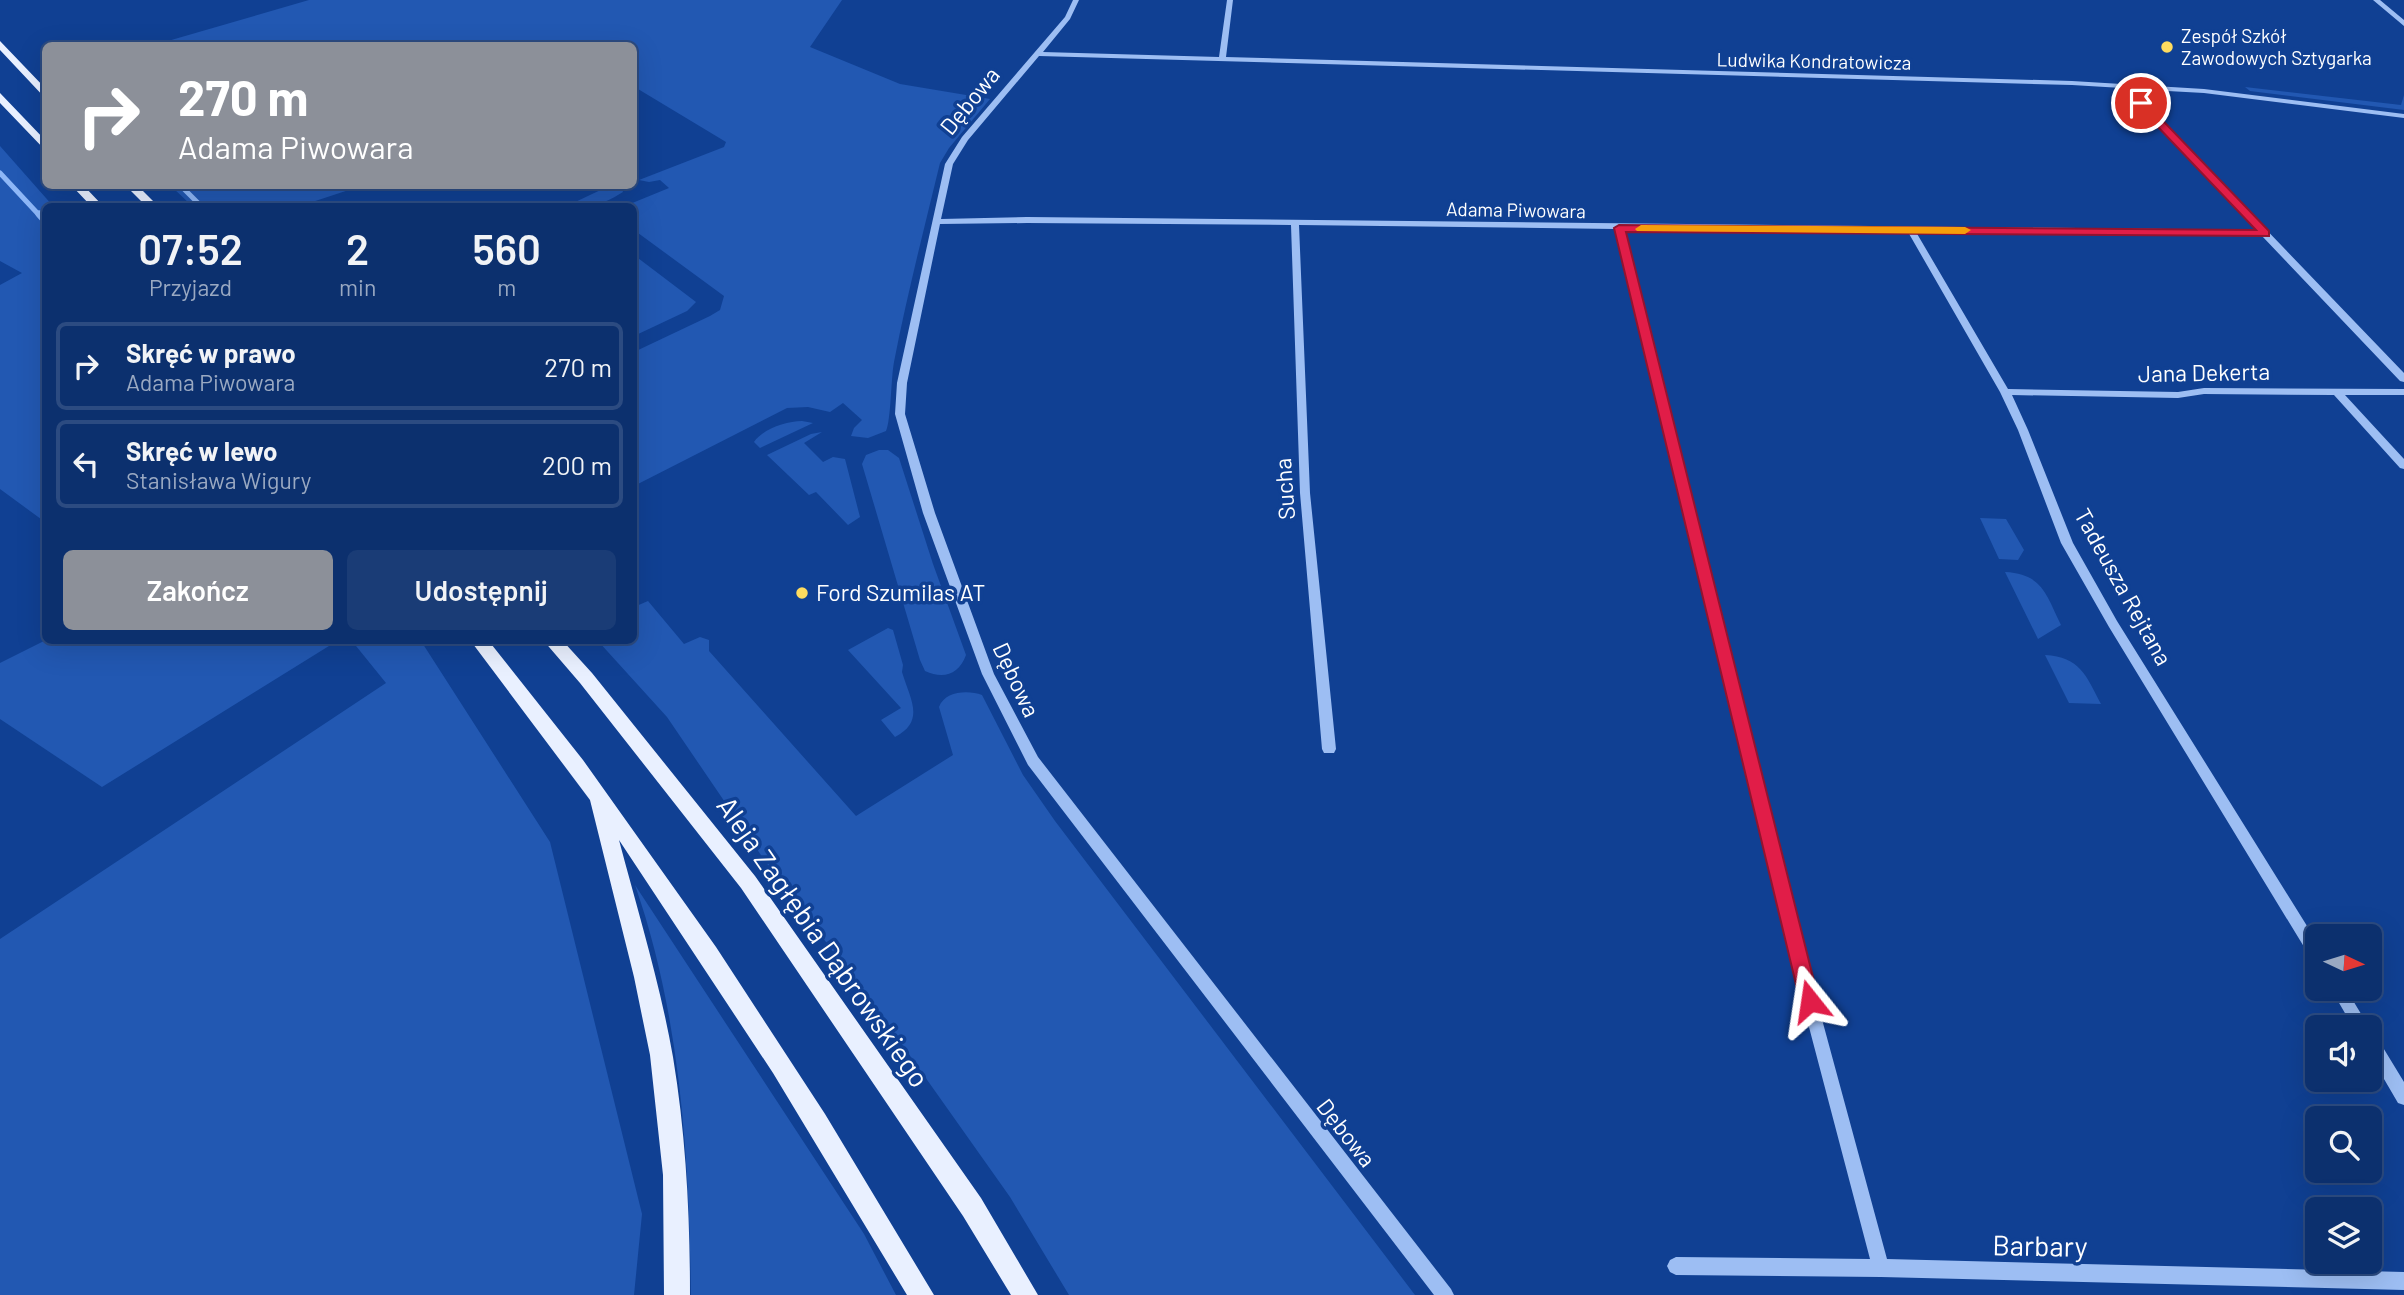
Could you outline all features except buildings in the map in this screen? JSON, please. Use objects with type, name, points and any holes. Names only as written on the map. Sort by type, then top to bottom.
[{"type":"main road","points":[[0,44],[42,91]]},
{"type":"main road","points":[[0,96],[42,143]]},
{"type":"main road","points":[[81,189],[94,203]]},
{"type":"main road","points":[[135,189],[149,203]]},
{"type":"main road","points":[[481,644],[596,792],[711,954],[789,1074],[920,1295]]},
{"type":"main road","name":"Aleja Zagłębia Dąbrowskiego","points":[[555,644],[586,678],[748,883],[972,1207],[1025,1295]]},
{"type":"main road","points":[[596,792],[646,978],[661,1059],[676,1185],[677,1295]]},
{"type":"street","name":"Dębowa","points":[[1076,0],[1068,18],[957,148],[949,164],[902,383],[900,414],[929,513],[988,674],[1033,761],[1445,1295]]},
{"type":"street","points":[[1222,60],[1230,0]]},
{"type":"street","points":[[2376,0],[2404,24]]},
{"type":"street","name":"Ludwika Kondratowicza","points":[[1037,54],[2124,86],[2240,95],[2404,116]]},
{"type":"street","points":[[2124,86],[2404,379]]},
{"type":"street","name":"Adama Piwowara","points":[[935,222],[1027,220],[2265,233]]},
{"type":"street","name":"Sucha","points":[[1295,224],[1305,493],[1329,749]]},
{"type":"street","points":[[1619,228],[1781,894],[1881,1268]]},
{"type":"street","name":"Tadeusza Rejtana","points":[[1911,230],[2005,392],[2023,429],[2067,543],[2113,624],[2305,936]]},
{"type":"street","name":"Jana Dekerta","points":[[2005,392],[2178,395],[2204,390],[2404,392]]},
{"type":"street","points":[[2337,392],[2404,466]]},
{"type":"street","points":[[2382,1061],[2404,1097]]},
{"type":"street","name":"Barbary","points":[[1676,1266],[1881,1268],[2404,1281]]},
{"type":"shaded area","points":[[309,0],[842,0],[810,47],[900,84],[990,99],[949,148],[940,163],[899,337],[886,431],[868,438],[851,436],[862,420],[843,403],[830,412],[808,407],[787,408],[637,484],[637,351],[720,310],[724,296],[637,232],[637,203],[632,203],[669,188],[660,180],[639,180],[724,147],[726,142],[637,89],[637,42],[164,42]]},
{"type":"shaded area","points":[[2245,87],[2401,105],[2404,95],[2404,110],[2250,91]]},
{"type":"shaded area","points":[[0,146],[50,203],[42,203],[42,520],[0,489],[0,285],[22,273],[0,261]]},
{"type":"shaded area","points":[[174,189],[352,189],[309,203],[189,203]]},
{"type":"shaded area","points":[[603,189],[622,189],[623,192],[600,203],[573,203]]},
{"type":"shaded area","points":[[637,257],[696,302],[687,311],[637,335]]},
{"type":"shaded area","points":[[802,421],[813,423],[760,448],[754,442],[775,427]]},
{"type":"shaded area","points":[[822,432],[804,443],[823,462],[833,457],[845,459],[860,517],[848,525],[816,492],[809,495],[767,455],[811,434]]},
{"type":"shaded area","points":[[888,450],[899,458],[966,655],[959,667],[950,674],[938,675],[925,671],[920,660],[862,464],[866,455]]},
{"type":"shaded area","points":[[1980,518],[2006,519],[2024,550],[2018,560],[1999,559]]},
{"type":"shaded area","points":[[2005,572],[2028,577],[2042,588],[2061,625],[2038,639]]},
{"type":"shaded area","points":[[648,601],[684,644],[700,637],[709,640],[709,651],[856,816],[953,755],[939,707],[946,698],[958,693],[982,695],[1023,775],[1055,821],[1415,1295],[1069,1295],[1010,1197],[884,1019],[765,861],[667,717],[601,644],[637,644],[637,606]]},
{"type":"shaded area","points":[[888,628],[893,630],[913,709],[910,724],[895,737],[881,720],[901,708],[848,650]]},
{"type":"shaded area","points":[[42,642],[332,644],[102,787],[0,719],[0,663]]},
{"type":"shaded area","points":[[354,644],[423,644],[550,842],[642,1214],[634,1295],[0,1295],[0,939],[386,683]]},
{"type":"shaded area","points":[[2045,655],[2066,659],[2080,669],[2101,704],[2069,703]]},
{"type":"shaded area","points":[[635,885],[864,1234],[896,1295],[691,1295],[688,1191],[680,1088],[663,985]]},
{"type":"waterway","points":[[0,173],[40,216]]},
{"type":"waterway","points":[[184,189],[198,203]]},
{"type":"waterway","points":[[39,214],[42,217]]},
{"type":"slow traffic","points":[[1641,229],[1965,230]]},
{"type":"place","name":"Zespół Szkół Zawodowych Sztygarka","points":[[2167,47]]},
{"type":"place","name":"Ford Szumilas AT","points":[[802,593]]},
{"type":"route","points":[[1810,1001],[1781,894],[1619,228],[2265,233],[2141,103]]}]
